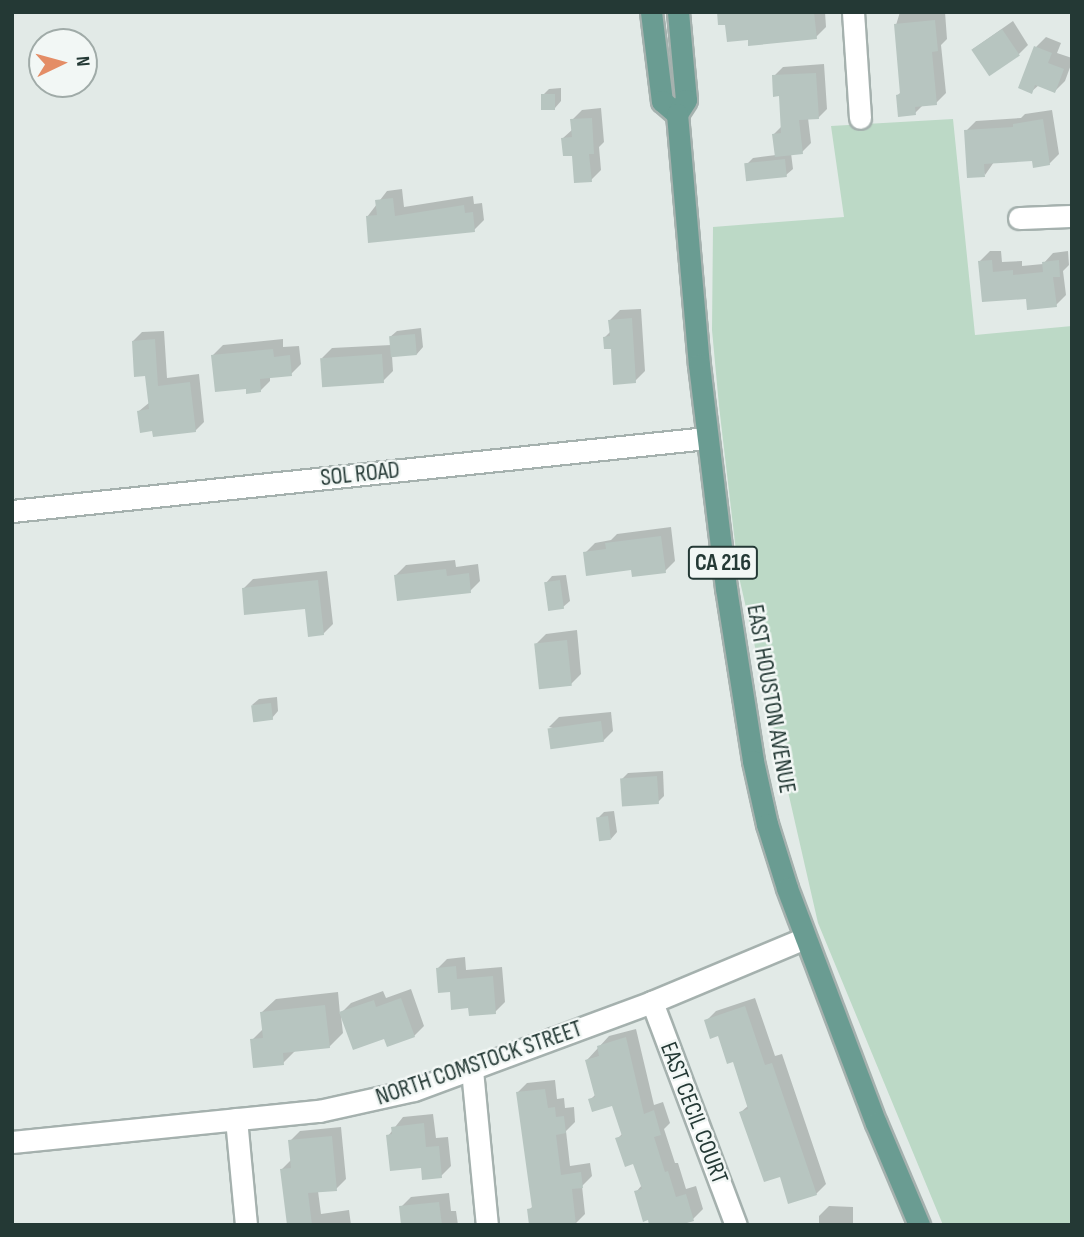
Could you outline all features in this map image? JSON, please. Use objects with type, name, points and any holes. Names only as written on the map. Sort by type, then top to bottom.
[{"type":"main road","name":"EAST HOUSTON AVENUE","points":[[651,12],[662,101],[677,114]]},
{"type":"main road","name":"EAST HOUSTON AVENUE","points":[[678,12],[686,100],[677,114],[707,438],[729,611],[753,761],[769,833],[805,938],[919,1225]]},
{"type":"street","points":[[853,12],[860,118]]},
{"type":"street","points":[[1019,218],[1072,216]]},
{"type":"street","name":"SOL ROAD","points":[[12,511],[707,438]]},
{"type":"street","name":"NORTH COMSTOCK STREET","points":[[12,1142],[319,1111],[415,1090],[652,1002],[805,938]]},
{"type":"street","name":"EAST CECIL COURT","points":[[652,1002],[736,1225]]},
{"type":"street","points":[[472,1070],[486,1225]]},
{"type":"street","points":[[236,1119],[246,1225]]},
{"type":"green space","points":[[953,119],[975,335],[1072,326],[1072,1225],[943,1225],[818,923],[739,577],[719,406],[712,330],[713,227],[844,217],[831,126]]},
{"type":"building","points":[[717,12],[814,12],[817,39],[748,46],[748,40],[727,42],[725,25],[718,25]]},
{"type":"building","points":[[935,20],[938,51],[932,52],[937,105],[915,107],[916,115],[898,117],[896,95],[900,94],[894,24]]},
{"type":"building","points":[[1002,29],[1020,56],[989,76],[971,50]]},
{"type":"building","points":[[1034,46],[1052,53],[1048,63],[1064,69],[1055,93],[1035,85],[1032,94],[1018,88]]},
{"type":"building","points":[[816,73],[819,119],[799,120],[803,154],[775,157],[772,134],[781,133],[779,96],[773,97],[772,75]]},
{"type":"building","points":[[541,94],[555,94],[555,110],[541,110]]},
{"type":"building","points":[[592,118],[594,154],[589,154],[592,182],[574,183],[572,156],[563,156],[561,138],[572,137],[570,119]]},
{"type":"building","points":[[1043,119],[1050,165],[1033,168],[1032,161],[984,164],[985,177],[967,178],[964,130],[1013,127],[1013,124]]},
{"type":"building","points":[[785,159],[787,177],[746,181],[744,163]]},
{"type":"building","points":[[393,198],[395,216],[464,205],[465,213],[473,212],[475,232],[368,243],[366,216],[377,215],[375,200]]},
{"type":"building","points":[[992,260],[993,272],[1013,270],[1013,275],[1043,272],[1042,262],[1059,260],[1060,277],[1053,277],[1057,307],[1027,310],[1026,299],[982,302],[978,261]]},
{"type":"building","points":[[632,318],[636,383],[613,385],[611,349],[604,349],[603,337],[610,336],[608,320]]},
{"type":"building","points":[[415,334],[417,355],[391,357],[389,336]]},
{"type":"building","points":[[155,339],[158,386],[190,382],[196,432],[153,437],[152,431],[140,433],[137,411],[149,409],[145,376],[134,377],[132,341]]},
{"type":"building","points":[[273,349],[274,357],[290,355],[292,376],[260,379],[261,392],[246,394],[246,389],[215,392],[211,355]]},
{"type":"building","points":[[382,354],[384,383],[322,387],[320,358]]},
{"type":"building","points":[[661,536],[666,573],[632,577],[631,570],[586,576],[583,552],[606,549],[605,543]]},
{"type":"building","points":[[446,569],[447,576],[469,573],[471,593],[397,601],[394,575]]},
{"type":"building","points":[[318,580],[324,635],[308,637],[305,609],[244,615],[242,588]]},
{"type":"building","points":[[560,580],[564,609],[548,611],[544,582]]},
{"type":"building","points":[[567,640],[572,686],[539,689],[534,643]]},
{"type":"building","points":[[271,703],[273,720],[253,722],[251,705]]},
{"type":"building","points":[[601,721],[604,742],[550,749],[548,729]]},
{"type":"building","points":[[657,776],[659,804],[622,807],[620,779]]},
{"type":"building","points":[[608,816],[611,840],[599,841],[596,817]]},
{"type":"building","points":[[456,966],[457,979],[493,976],[496,1014],[469,1016],[468,1008],[451,1010],[450,992],[438,993],[436,968]]},
{"type":"building","points":[[401,998],[415,1037],[387,1047],[384,1039],[353,1050],[339,1012],[374,1000],[376,1007]]},
{"type":"building","points":[[325,1005],[330,1048],[283,1053],[284,1065],[253,1068],[250,1039],[263,1038],[260,1012]]},
{"type":"building","points":[[745,1006],[765,1065],[772,1063],[817,1195],[788,1204],[780,1177],[764,1182],[739,1112],[748,1109],[733,1062],[727,1064],[718,1036],[710,1039],[704,1020]]},
{"type":"building","points":[[626,1037],[644,1114],[654,1110],[661,1135],[654,1137],[665,1172],[668,1171],[676,1197],[686,1194],[694,1221],[680,1225],[649,1225],[648,1220],[643,1222],[634,1191],[642,1189],[633,1164],[625,1167],[615,1138],[622,1136],[612,1106],[592,1112],[588,1099],[595,1097],[585,1060],[599,1056],[597,1046]]},
{"type":"building","points":[[545,1089],[548,1108],[555,1107],[556,1117],[564,1116],[566,1133],[556,1135],[561,1175],[581,1172],[583,1188],[572,1189],[576,1225],[529,1225],[527,1209],[532,1208],[516,1092]]},
{"type":"building","points":[[424,1123],[426,1147],[439,1146],[442,1178],[422,1180],[421,1168],[390,1171],[386,1135],[392,1134],[391,1127]]},
{"type":"building","points":[[332,1136],[337,1191],[308,1193],[312,1225],[287,1225],[280,1169],[291,1168],[288,1140]]},
{"type":"building","points":[[439,1202],[442,1225],[401,1225],[399,1206]]}]
